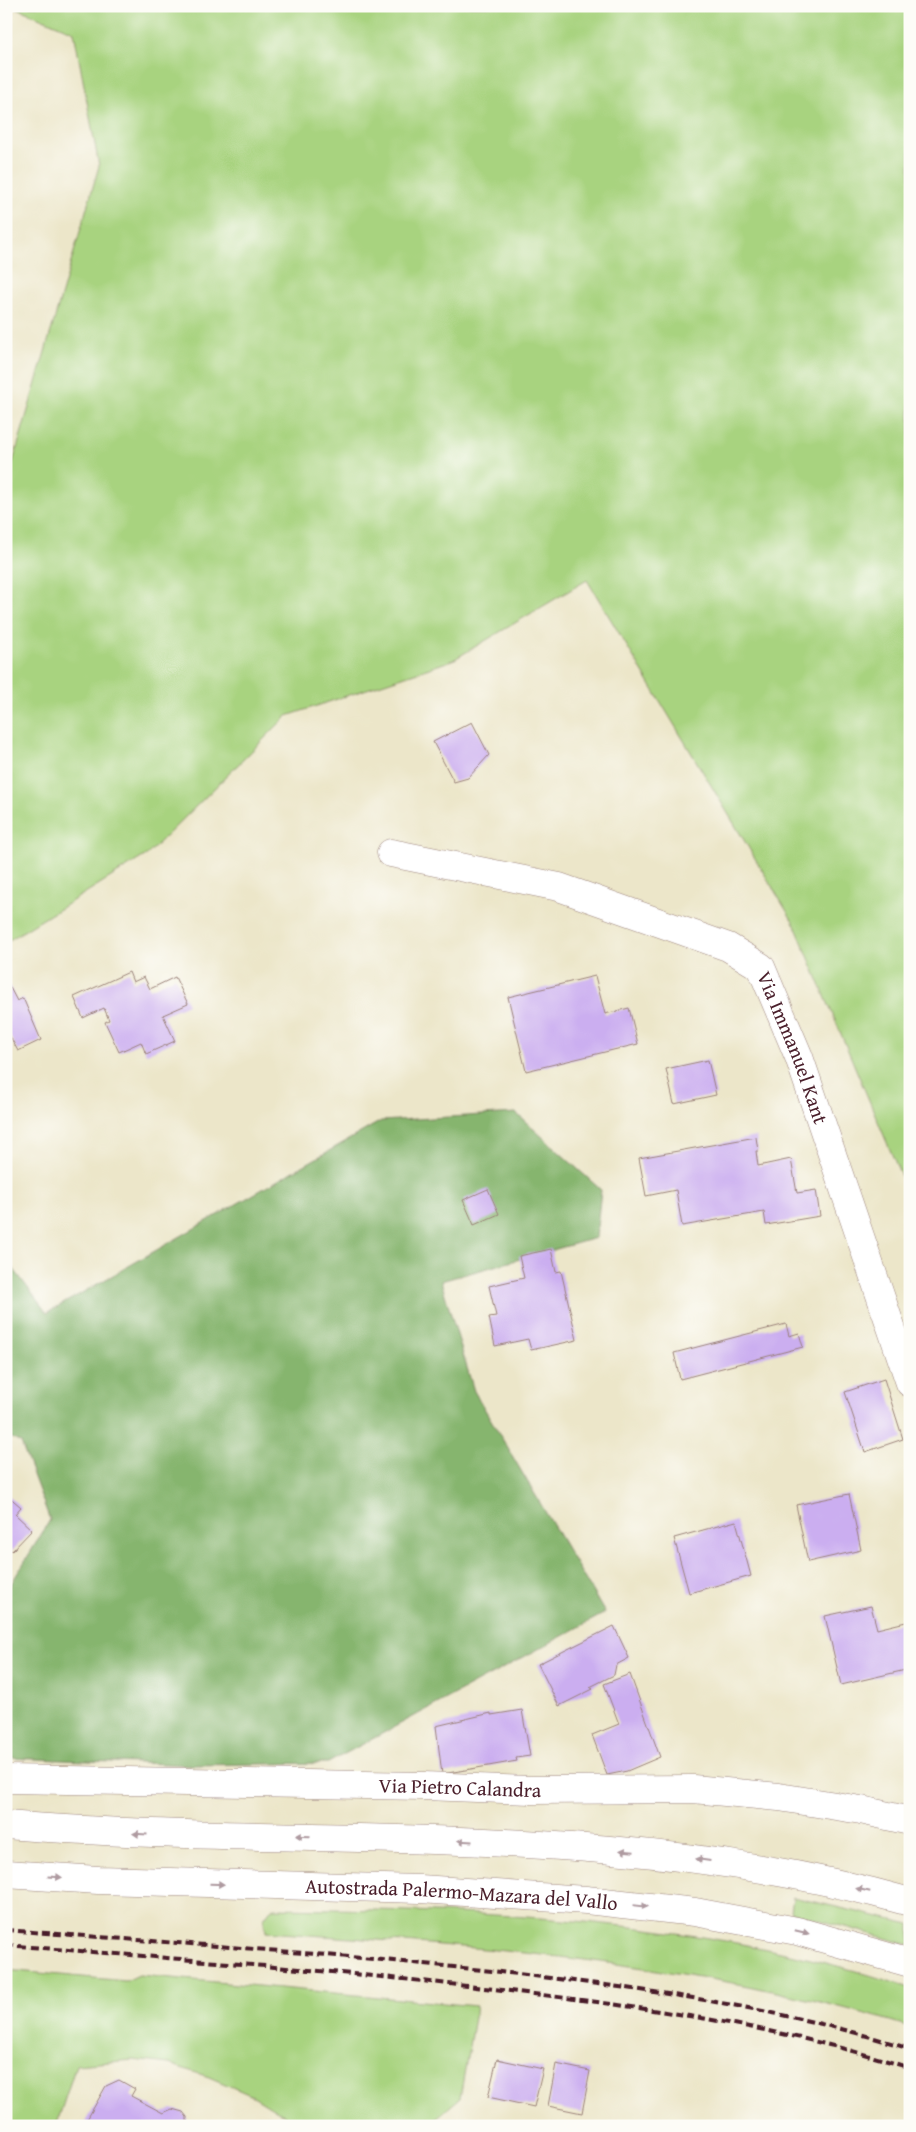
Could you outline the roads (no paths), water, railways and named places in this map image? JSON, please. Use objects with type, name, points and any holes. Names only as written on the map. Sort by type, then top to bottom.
[{"type":"main road","name":"Via Immanuel Kant","points":[[391,853],[559,886],[728,947],[761,967],[798,1057],[910,1383]]},
{"type":"main road","name":"Via Pietro Calandra","points":[[6,1780],[424,1786],[531,1790],[693,1789],[779,1797],[861,1810],[910,1821]]},
{"type":"main road","points":[[6,1825],[171,1835],[425,1839],[535,1844],[620,1851],[748,1866],[822,1880],[910,1902]]},
{"type":"main road","name":"Autostrada Palermo-Mazara del Vallo","points":[[6,1874],[98,1880],[420,1889],[586,1900],[696,1912],[797,1931],[910,1963]]},
{"type":"railway","points":[[6,1930],[384,1960],[610,1986],[711,2001],[762,2011],[861,2034],[910,2049]]},
{"type":"railway","points":[[6,1945],[390,1978],[617,2005],[765,2030],[813,2041],[910,2068]]}]
